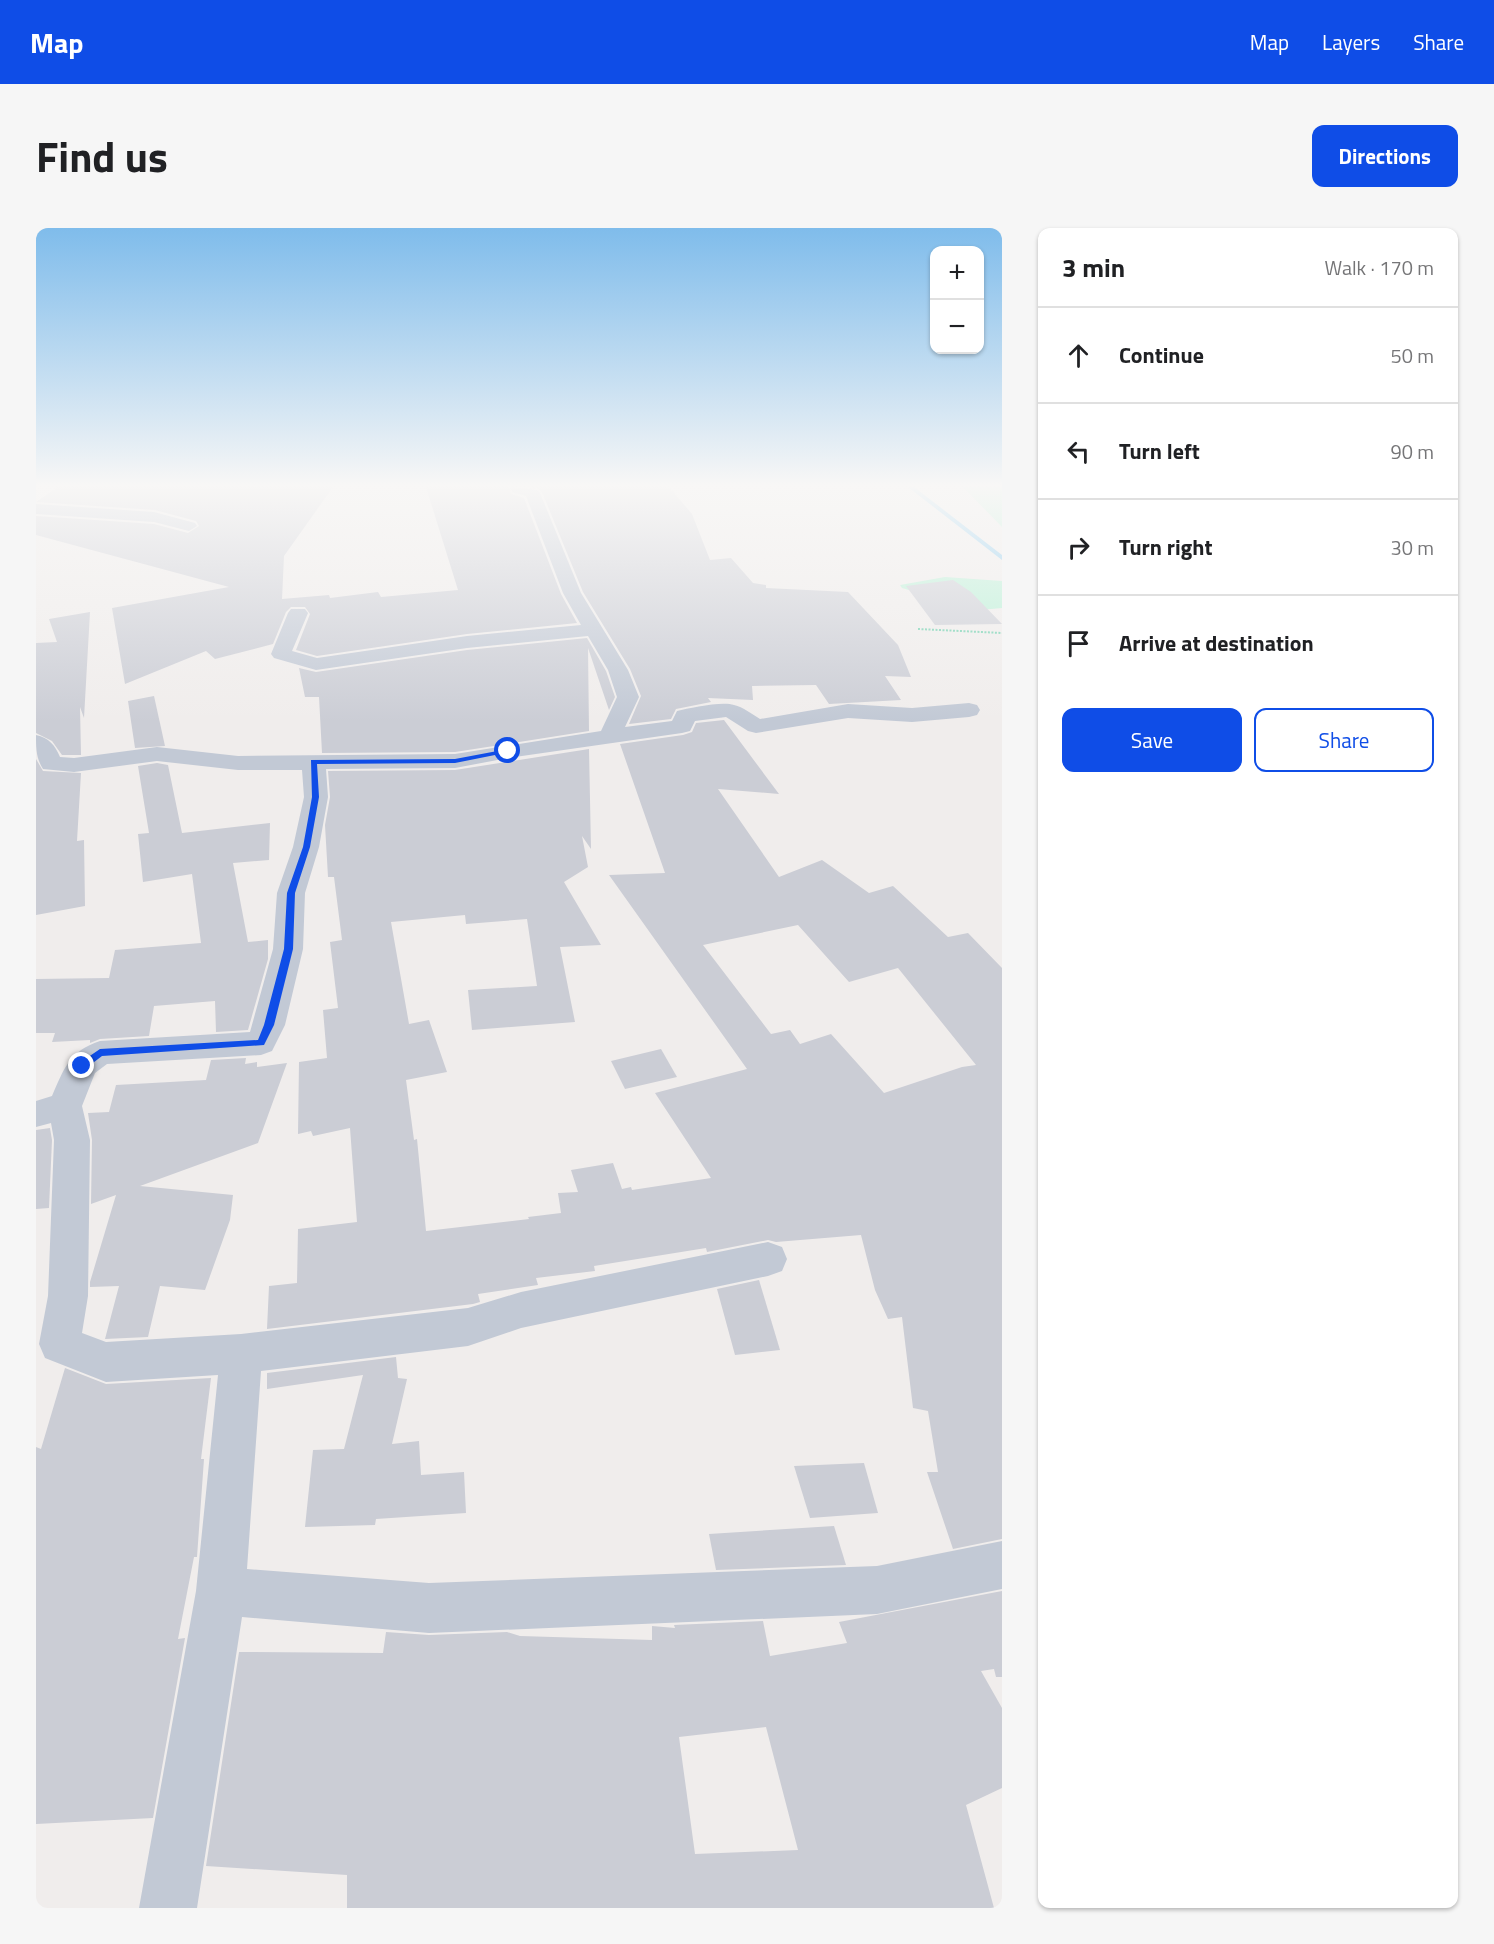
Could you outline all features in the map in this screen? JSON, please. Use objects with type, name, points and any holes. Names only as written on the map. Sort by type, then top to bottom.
[{"type":"street","points":[[562,565],[572,593],[592,630],[618,670],[628,697],[610,736]]},
{"type":"street","points":[[298,613],[281,654],[316,664],[467,642],[592,630]]},
{"type":"street","points":[[36,742],[45,749],[51,764],[74,765],[157,754],[238,763],[455,761],[681,726],[685,716],[730,710],[756,726],[848,711],[912,715],[969,710]]},
{"type":"street","points":[[313,762],[316,797],[306,847],[291,893],[288,949],[269,1025],[261,1043],[100,1053],[82,1066],[50,1110],[72,1140],[68,1296],[60,1344],[106,1362],[241,1354],[468,1327],[521,1310],[768,1259]]},
{"type":"street","points":[[168,1908],[221,1591],[241,1354]]},
{"type":"street","points":[[221,1591],[429,1608],[877,1590],[1002,1565]]},
{"type":"path","points":[[918,629],[1002,633]]},
{"type":"green space","points":[[945,577],[1002,581],[1002,608],[980,610],[902,588],[900,585]]},
{"type":"building","points":[[149,565],[284,565],[282,599],[329,595],[330,598],[378,592],[381,597],[458,590],[450,565],[550,565],[561,594],[577,623],[467,634],[317,656],[296,650],[310,614],[305,607],[291,607],[286,612],[273,644],[215,659],[206,651],[125,684],[112,608],[229,587]]},
{"type":"building","points":[[572,565],[738,565],[753,583],[766,585],[766,588],[848,592],[898,645],[911,677],[885,676],[901,700],[829,704],[816,685],[752,686],[753,700],[708,698],[711,702],[676,709],[671,719],[629,724],[641,696],[630,669],[583,592]]},
{"type":"building","points":[[953,580],[971,592],[1002,624],[935,625],[906,586]]},
{"type":"building","points":[[90,612],[84,718],[80,707],[81,755],[62,755],[52,741],[36,733],[36,643],[57,642],[49,619]]},
{"type":"building","points":[[587,638],[606,671],[615,697],[609,710],[588,648],[589,731],[455,752],[322,753],[319,697],[305,697],[299,668],[316,672],[467,650]]},
{"type":"building","points":[[154,696],[165,746],[135,748],[128,701]]},
{"type":"building","points":[[724,720],[779,794],[718,789],[779,877],[822,860],[869,893],[893,886],[948,937],[968,933],[1002,968],[1002,1539],[953,1549],[927,1472],[938,1472],[928,1411],[913,1408],[902,1317],[888,1319],[875,1290],[861,1235],[776,1242],[768,1240],[707,1252],[706,1248],[594,1266],[595,1271],[536,1278],[538,1285],[478,1294],[480,1302],[473,1304],[267,1329],[269,1286],[297,1283],[298,1229],[357,1222],[350,1128],[313,1136],[311,1131],[298,1134],[299,1062],[327,1058],[323,1010],[338,1008],[330,942],[342,940],[334,877],[328,877],[325,825],[330,797],[328,771],[455,770],[589,749],[591,849],[582,836],[588,867],[564,882],[601,945],[560,947],[575,1022],[472,1030],[468,990],[537,986],[527,919],[466,924],[465,915],[391,922],[409,1024],[429,1020],[447,1072],[406,1080],[414,1140],[417,1139],[426,1231],[561,1213],[558,1193],[578,1192],[571,1170],[613,1163],[622,1189],[631,1187],[632,1190],[711,1178],[655,1093],[747,1069],[609,875],[665,873],[620,744],[683,735],[692,732],[696,723]],"holes":[[[798,925],[849,982],[898,968],[976,1065],[962,1067],[884,1093],[831,1034],[800,1044],[790,1030],[771,1034],[703,945]]]},
{"type":"building","points":[[36,759],[43,771],[81,773],[77,841],[84,840],[85,906],[36,915]]},
{"type":"building","points":[[157,763],[168,765],[182,833],[270,823],[269,860],[233,863],[248,942],[268,940],[268,959],[248,1030],[216,1032],[215,1001],[154,1006],[149,1036],[100,1039],[90,1043],[90,1040],[52,1042],[55,1033],[36,1033],[36,979],[109,978],[115,950],[201,943],[192,874],[143,882],[138,834],[149,833],[138,766]]},
{"type":"building","points":[[661,1049],[677,1077],[625,1089],[611,1061]]},
{"type":"building","points":[[246,1058],[245,1064],[257,1062],[257,1067],[287,1063],[258,1143],[140,1186],[233,1195],[230,1220],[205,1290],[160,1286],[148,1337],[105,1339],[119,1286],[90,1287],[90,1282],[116,1195],[91,1204],[92,1140],[88,1113],[109,1112],[116,1085],[206,1080],[211,1060]]},
{"type":"building","points":[[50,1128],[52,1140],[49,1208],[36,1209],[36,1130]]},
{"type":"building","points":[[759,1280],[780,1350],[735,1355],[717,1289]]},
{"type":"building","points":[[396,1357],[398,1378],[407,1379],[392,1444],[419,1441],[421,1475],[464,1472],[466,1513],[376,1519],[375,1525],[305,1527],[313,1450],[344,1449],[363,1375],[267,1389],[267,1373]]},
{"type":"building","points":[[65,1368],[106,1384],[211,1378],[201,1459],[204,1459],[197,1557],[194,1557],[178,1639],[185,1638],[153,1818],[36,1824],[36,1447],[41,1449]]},
{"type":"building","points":[[864,1463],[878,1513],[810,1518],[794,1466]]},
{"type":"building","points":[[834,1526],[846,1565],[716,1570],[709,1534]]},
{"type":"building","points":[[1002,1591],[1002,1677],[996,1677],[994,1669],[981,1671],[1002,1708],[1002,1788],[966,1805],[994,1908],[347,1908],[347,1875],[206,1866],[239,1652],[383,1653],[386,1632],[429,1635],[507,1632],[520,1636],[652,1640],[652,1626],[675,1628],[674,1625],[763,1621],[770,1656],[847,1643],[839,1622]],"holes":[[[766,1727],[798,1850],[695,1854],[679,1737]]]},
{"type":"route","points":[[82,1066],[100,1053],[261,1043],[269,1025],[288,949],[291,893],[306,847],[316,797],[313,762],[455,761],[508,751]]}]
